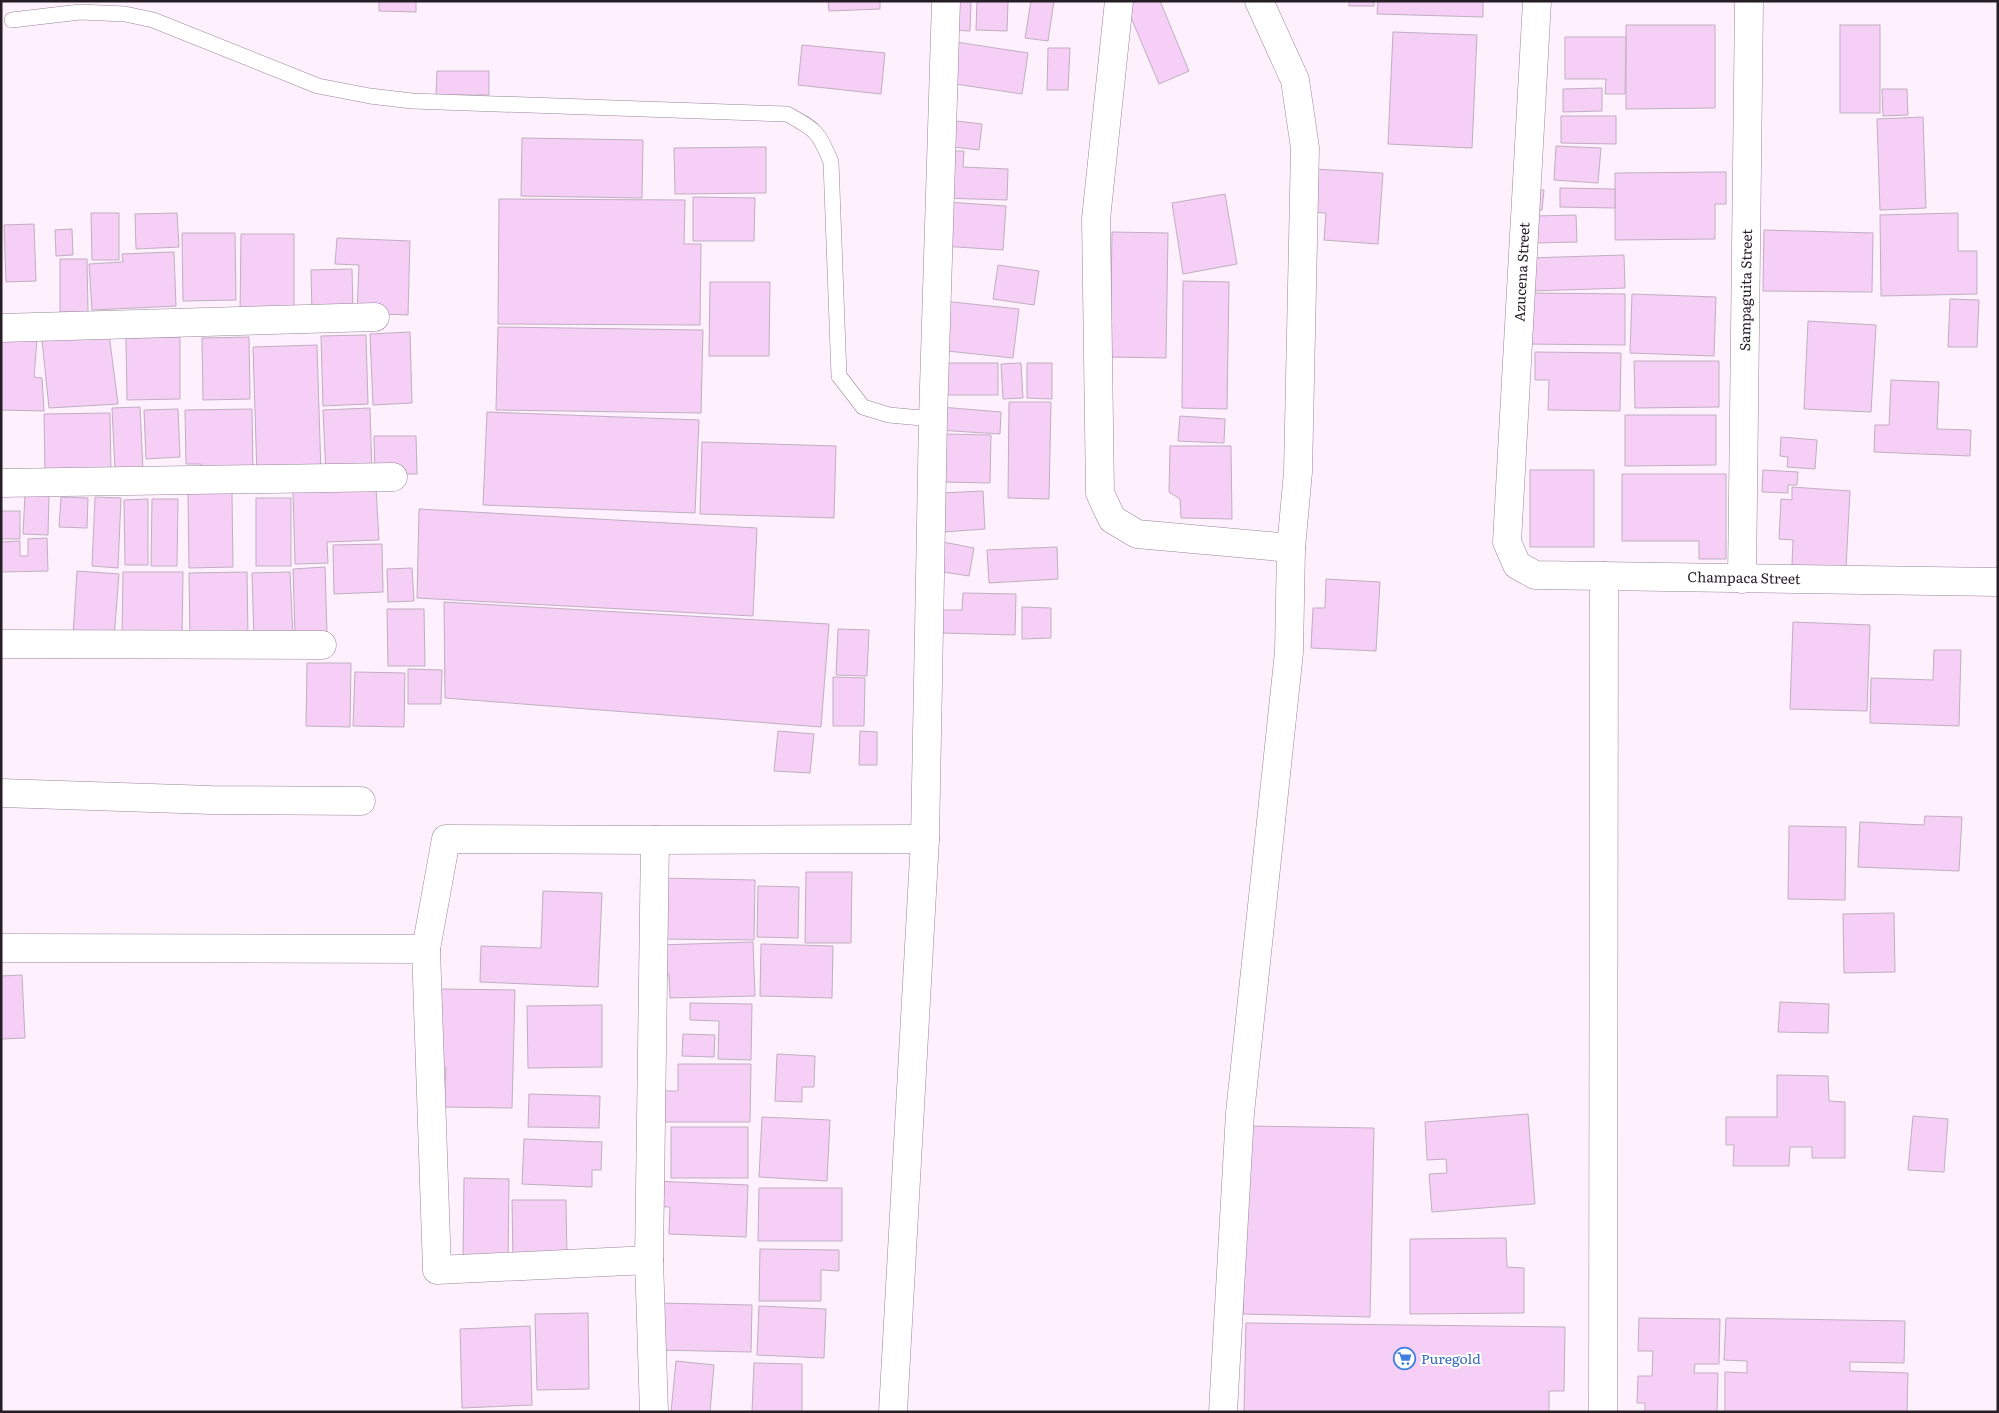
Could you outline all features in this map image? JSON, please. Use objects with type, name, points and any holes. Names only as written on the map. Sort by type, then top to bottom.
[{"type":"street","points":[[893,1412],[925,839],[932,419],[946,1]]},
{"type":"street","points":[[1119,1],[1096,219],[1100,492],[1112,519],[1137,534],[1291,548]]},
{"type":"street","points":[[1223,1412],[1240,1113],[1289,652],[1291,548],[1298,472],[1306,148],[1295,80],[1259,1]]},
{"type":"street","name":"Azucena Street","points":[[1507,542],[1537,1]]},
{"type":"street","name":"Sampaguita Street","points":[[1742,579],[1749,1]]},
{"type":"street","points":[[1,328],[375,317]]},
{"type":"street","points":[[1,483],[393,477]]},
{"type":"street","name":"Champaca Street","points":[[1507,542],[1517,565],[1536,575],[1998,582]]},
{"type":"street","points":[[1603,1412],[1604,576]]},
{"type":"street","points":[[1,644],[322,645]]},
{"type":"street","points":[[1,793],[211,800],[361,801]]},
{"type":"street","points":[[649,1260],[437,1270],[426,949],[446,839],[925,839]]},
{"type":"street","points":[[654,1412],[649,1260],[655,840]]},
{"type":"street","points":[[1,948],[426,949]]},
{"type":"lane","points":[[12,20],[125,8],[318,86],[370,96],[412,101],[787,114],[808,124],[822,139],[831,162],[839,376],[863,407],[889,415],[932,419]]},
{"type":"building","points":[[379,1],[416,1],[416,12],[379,11]]},
{"type":"building","points":[[828,1],[880,1],[880,9],[829,11]]},
{"type":"building","points":[[951,1],[971,1],[970,31],[950,30]]},
{"type":"building","points":[[977,1],[1008,1],[1007,31],[976,30]]},
{"type":"building","points":[[1031,1],[1054,1],[1048,41],[1025,38]]},
{"type":"building","points":[[1124,1],[1160,1],[1189,71],[1159,84]]},
{"type":"building","points":[[1349,1],[1374,1],[1374,6],[1349,6]]},
{"type":"building","points":[[1378,1],[1483,1],[1483,17],[1377,14]]},
{"type":"building","points":[[1626,25],[1715,25],[1715,108],[1626,109]]},
{"type":"building","points":[[1840,25],[1880,25],[1880,113],[1840,113]]},
{"type":"building","points":[[1393,32],[1477,35],[1472,148],[1388,144]]},
{"type":"building","points":[[1565,37],[1626,37],[1625,94],[1605,94],[1606,79],[1565,79]]},
{"type":"building","points":[[956,42],[1028,53],[1022,94],[949,83]]},
{"type":"building","points":[[802,45],[885,53],[881,94],[798,85]]},
{"type":"building","points":[[1048,48],[1070,48],[1068,90],[1047,90]]},
{"type":"building","points":[[437,71],[489,71],[489,95],[436,95]]},
{"type":"building","points":[[1602,88],[1602,111],[1563,112],[1563,89]]},
{"type":"building","points":[[1882,89],[1907,89],[1908,115],[1883,116]]},
{"type":"building","points":[[1561,116],[1616,116],[1616,144],[1561,143]]},
{"type":"building","points":[[1923,117],[1926,208],[1880,210],[1877,119]]},
{"type":"building","points":[[948,120],[982,124],[979,150],[945,146]]},
{"type":"building","points":[[522,138],[643,140],[642,198],[521,196]]},
{"type":"building","points":[[1556,146],[1601,148],[1598,183],[1554,180]]},
{"type":"building","points":[[766,147],[766,193],[675,194],[674,148]]},
{"type":"building","points":[[945,151],[964,151],[963,167],[1008,169],[1007,200],[943,198]]},
{"type":"building","points":[[1315,169],[1383,173],[1378,244],[1324,240],[1326,213],[1312,212]]},
{"type":"building","points":[[1726,172],[1726,204],[1715,204],[1715,239],[1615,240],[1615,173]]},
{"type":"building","points":[[1560,188],[1615,189],[1615,208],[1560,207]]},
{"type":"building","points":[[1532,189],[1544,190],[1542,210],[1530,213]]},
{"type":"building","points":[[1225,194],[1237,264],[1183,274],[1172,203]]},
{"type":"building","points":[[693,197],[755,198],[754,241],[693,241]]},
{"type":"building","points":[[499,199],[685,200],[684,244],[701,244],[700,325],[498,324]]},
{"type":"building","points":[[946,202],[1006,206],[1003,250],[942,246]]},
{"type":"building","points":[[91,213],[119,213],[119,260],[92,260]]},
{"type":"building","points":[[177,213],[179,247],[136,249],[135,214]]},
{"type":"building","points":[[1958,213],[1958,251],[1977,251],[1977,294],[1881,296],[1880,215]]},
{"type":"building","points":[[1576,215],[1577,242],[1534,243],[1534,216]]},
{"type":"building","points":[[34,224],[36,281],[6,282],[4,225]]},
{"type":"building","points":[[72,229],[73,255],[56,256],[55,230]]},
{"type":"building","points":[[1764,230],[1873,233],[1872,292],[1763,291]]},
{"type":"building","points":[[1112,232],[1168,233],[1166,358],[1110,357]]},
{"type":"building","points":[[182,233],[235,233],[236,300],[183,301]]},
{"type":"building","points":[[241,234],[294,234],[294,316],[240,315]]},
{"type":"building","points":[[337,238],[410,241],[408,315],[357,313],[359,265],[335,264]]},
{"type":"building","points":[[174,252],[176,306],[92,310],[89,264],[123,262],[122,254]]},
{"type":"building","points":[[1624,255],[1625,288],[1530,291],[1529,258]]},
{"type":"building","points":[[60,259],[87,259],[88,312],[60,312]]},
{"type":"building","points":[[998,265],[1039,271],[1034,305],[993,299]]},
{"type":"building","points":[[352,269],[353,313],[312,314],[311,270]]},
{"type":"building","points":[[1183,281],[1229,282],[1227,409],[1182,408]]},
{"type":"building","points":[[710,282],[770,282],[769,356],[709,356]]},
{"type":"building","points":[[1527,293],[1625,294],[1625,345],[1527,344]]},
{"type":"building","points":[[1632,294],[1716,297],[1714,356],[1630,353]]},
{"type":"building","points":[[1950,299],[1979,300],[1977,347],[1948,347]]},
{"type":"building","points":[[943,301],[1019,309],[1013,358],[938,350]]},
{"type":"building","points":[[1808,321],[1876,325],[1871,412],[1804,409]]},
{"type":"building","points":[[498,327],[703,330],[701,413],[496,410]]},
{"type":"building","points":[[410,332],[412,403],[373,405],[370,334]]},
{"type":"building","points":[[109,334],[118,404],[49,408],[42,340]]},
{"type":"building","points":[[366,335],[368,404],[323,406],[321,336]]},
{"type":"building","points":[[180,337],[180,399],[127,400],[126,338]]},
{"type":"building","points":[[249,337],[250,399],[203,400],[202,338]]},
{"type":"building","points":[[1,339],[37,339],[34,377],[42,378],[44,411],[1,410]]},
{"type":"building","points":[[317,345],[321,474],[257,476],[253,347]]},
{"type":"building","points":[[1535,352],[1621,353],[1620,411],[1548,410],[1549,380],[1535,380]]},
{"type":"building","points":[[1634,361],[1719,361],[1719,407],[1635,408]]},
{"type":"building","points":[[946,363],[998,363],[998,395],[946,395]]},
{"type":"building","points":[[1021,363],[1023,398],[1003,399],[1001,364]]},
{"type":"building","points":[[1027,363],[1052,363],[1052,399],[1027,398]]},
{"type":"building","points":[[1891,380],[1939,382],[1937,429],[1971,430],[1970,456],[1874,452],[1875,425],[1889,425]]},
{"type":"building","points":[[1009,402],[1051,402],[1049,499],[1008,498]]},
{"type":"building","points":[[140,407],[143,469],[115,470],[112,408]]},
{"type":"building","points":[[940,407],[1001,412],[1000,434],[938,430]]},
{"type":"building","points":[[370,408],[372,473],[326,475],[323,410]]},
{"type":"building","points":[[178,409],[180,457],[146,459],[144,410]]},
{"type":"building","points":[[252,409],[253,474],[201,474],[201,464],[186,464],[185,410]]},
{"type":"building","points":[[487,412],[699,420],[695,513],[483,505]]},
{"type":"building","points":[[110,413],[111,471],[45,473],[44,414]]},
{"type":"building","points":[[1625,415],[1716,415],[1716,465],[1625,466]]},
{"type":"building","points":[[1180,416],[1225,419],[1224,443],[1178,441]]},
{"type":"building","points":[[945,434],[991,435],[990,483],[943,482]]},
{"type":"building","points":[[374,436],[416,436],[417,474],[375,474]]},
{"type":"building","points":[[1781,437],[1817,440],[1815,469],[1787,467],[1788,457],[1780,456]]},
{"type":"building","points":[[702,442],[836,446],[834,518],[700,514]]},
{"type":"building","points":[[1170,446],[1231,446],[1232,519],[1181,518],[1180,499],[1169,492]]},
{"type":"building","points":[[1530,470],[1594,470],[1594,547],[1530,547]]},
{"type":"building","points":[[1763,470],[1798,472],[1797,485],[1788,485],[1788,493],[1762,492]]},
{"type":"building","points":[[1622,474],[1726,474],[1726,559],[1699,559],[1699,541],[1622,541]]},
{"type":"building","points":[[1792,487],[1850,491],[1846,568],[1792,565],[1793,540],[1779,539],[1781,499],[1792,500]]},
{"type":"building","points":[[376,488],[379,540],[327,542],[328,563],[295,564],[293,491]]},
{"type":"building","points":[[983,491],[985,529],[944,532],[941,493]]},
{"type":"building","points":[[188,493],[232,493],[233,567],[189,568]]},
{"type":"building","points":[[25,494],[49,495],[48,535],[23,534]]},
{"type":"building","points":[[61,497],[88,498],[87,528],[59,527]]},
{"type":"building","points":[[95,497],[121,498],[118,568],[92,566]]},
{"type":"building","points":[[256,498],[291,498],[291,566],[256,566]]},
{"type":"building","points":[[148,499],[148,565],[125,565],[124,500]]},
{"type":"building","points":[[152,499],[178,499],[177,566],[151,566]]},
{"type":"building","points":[[419,509],[757,528],[753,616],[417,598]]},
{"type":"building","points":[[1,511],[20,511],[20,539],[1,539]]},
{"type":"building","points":[[47,538],[48,571],[1,572],[1,542],[20,541],[20,556],[28,556],[28,539]]},
{"type":"building","points":[[943,542],[974,548],[969,576],[937,571]]},
{"type":"building","points":[[382,544],[383,592],[334,594],[333,545]]},
{"type":"building","points":[[1057,547],[1058,579],[989,583],[987,550]]},
{"type":"building","points":[[325,567],[327,633],[295,635],[293,569]]},
{"type":"building","points":[[412,568],[414,601],[388,602],[387,569]]},
{"type":"building","points":[[77,571],[119,574],[114,639],[73,636]]},
{"type":"building","points":[[123,572],[183,572],[182,638],[122,638]]},
{"type":"building","points":[[247,572],[248,639],[190,640],[189,573]]},
{"type":"building","points":[[290,572],[293,637],[254,638],[252,573]]},
{"type":"building","points":[[1326,579],[1380,582],[1376,651],[1311,648],[1313,608],[1325,608]]},
{"type":"building","points":[[963,593],[1016,594],[1015,635],[942,633],[942,610],[962,610]]},
{"type":"building","points":[[444,602],[829,624],[821,727],[445,698]]},
{"type":"building","points":[[1022,607],[1051,608],[1051,638],[1022,639]]},
{"type":"building","points":[[387,609],[424,609],[425,666],[388,666]]},
{"type":"building","points":[[1793,622],[1870,625],[1867,711],[1790,709]]},
{"type":"building","points":[[838,629],[869,630],[867,676],[836,675]]},
{"type":"building","points":[[1934,650],[1961,650],[1959,726],[1870,723],[1871,678],[1933,680]]},
{"type":"building","points":[[307,663],[351,663],[350,727],[306,726]]},
{"type":"building","points":[[408,669],[442,670],[441,704],[408,704]]},
{"type":"building","points":[[355,672],[405,673],[404,727],[353,726]]},
{"type":"building","points":[[833,677],[865,678],[864,726],[833,726]]},
{"type":"building","points":[[778,731],[814,734],[810,773],[774,771]]},
{"type":"building","points":[[860,731],[877,732],[877,765],[859,765]]},
{"type":"building","points":[[1925,816],[1962,817],[1959,871],[1858,867],[1860,822],[1924,825]]},
{"type":"building","points":[[1789,826],[1846,827],[1845,900],[1788,899]]},
{"type":"building","points":[[806,872],[852,872],[851,943],[805,943]]},
{"type":"building","points":[[661,878],[755,880],[754,940],[660,939]]},
{"type":"building","points":[[758,886],[799,887],[798,938],[757,937]]},
{"type":"building","points":[[543,891],[602,893],[598,987],[480,982],[481,946],[541,948]]},
{"type":"building","points":[[1894,913],[1895,972],[1844,973],[1843,914]]},
{"type":"building","points":[[753,942],[755,996],[670,998],[669,974],[661,975],[659,945]]},
{"type":"building","points":[[761,944],[833,946],[832,998],[760,996]]},
{"type":"building","points":[[22,975],[25,1038],[1,1039],[1,976]]},
{"type":"building","points":[[440,989],[515,990],[512,1108],[444,1107],[446,1068],[439,1069]]},
{"type":"building","points":[[1780,1002],[1829,1004],[1828,1033],[1778,1032]]},
{"type":"building","points":[[690,1003],[752,1004],[751,1060],[718,1059],[719,1021],[690,1020]]},
{"type":"building","points":[[602,1005],[602,1067],[528,1068],[527,1006]]},
{"type":"building","points":[[683,1034],[715,1035],[714,1057],[682,1056]]},
{"type":"building","points":[[777,1054],[815,1056],[814,1087],[802,1087],[802,1102],[775,1101]]},
{"type":"building","points":[[678,1064],[751,1064],[750,1122],[655,1122],[656,1091],[678,1091]]},
{"type":"building","points":[[1777,1075],[1828,1076],[1829,1101],[1845,1102],[1845,1158],[1812,1158],[1812,1147],[1790,1147],[1789,1166],[1733,1166],[1734,1145],[1726,1145],[1726,1117],[1777,1117]]},
{"type":"building","points":[[529,1094],[600,1096],[599,1128],[528,1127]]},
{"type":"building","points":[[1528,1114],[1535,1204],[1432,1212],[1429,1174],[1447,1173],[1446,1159],[1427,1160],[1425,1122]]},
{"type":"building","points":[[1913,1116],[1948,1119],[1944,1172],[1908,1170]]},
{"type":"building","points":[[762,1117],[830,1120],[827,1181],[759,1177]]},
{"type":"building","points":[[1248,1126],[1374,1128],[1370,1317],[1243,1314]]},
{"type":"building","points":[[671,1127],[748,1127],[748,1178],[671,1178]]},
{"type":"building","points":[[524,1139],[602,1142],[601,1170],[592,1170],[592,1187],[522,1184]]},
{"type":"building","points":[[464,1178],[509,1179],[508,1262],[463,1262]]},
{"type":"building","points":[[654,1181],[748,1185],[746,1237],[669,1234],[670,1207],[654,1206]]},
{"type":"building","points":[[759,1188],[842,1188],[842,1241],[758,1241]]},
{"type":"building","points":[[512,1200],[566,1200],[567,1260],[513,1261]]},
{"type":"building","points":[[1506,1238],[1507,1267],[1524,1268],[1524,1313],[1410,1314],[1410,1239]]},
{"type":"building","points":[[760,1249],[839,1250],[839,1271],[821,1270],[821,1301],[759,1301]]},
{"type":"building","points":[[658,1303],[752,1305],[751,1352],[656,1350]]},
{"type":"building","points":[[759,1306],[826,1309],[824,1358],[757,1355]]},
{"type":"building","points":[[588,1313],[589,1389],[537,1390],[535,1314]]},
{"type":"building","points":[[1639,1318],[1720,1319],[1719,1364],[1695,1364],[1694,1373],[1718,1373],[1717,1412],[1645,1412],[1645,1403],[1637,1403],[1638,1376],[1652,1376],[1653,1351],[1638,1351]]},
{"type":"building","points":[[1726,1318],[1905,1321],[1904,1363],[1850,1362],[1850,1371],[1908,1373],[1907,1412],[1725,1412],[1725,1372],[1747,1373],[1747,1361],[1724,1360]]},
{"type":"building","name":"Puregold","points":[[1246,1323],[1565,1327],[1564,1391],[1549,1391],[1549,1412],[1244,1412]]},
{"type":"building","points":[[530,1326],[532,1405],[462,1408],[460,1329]]},
{"type":"building","points":[[676,1361],[714,1365],[710,1412],[671,1412]]},
{"type":"building","points":[[754,1363],[802,1364],[802,1412],[752,1412]]},
{"type":"place","name":"Puregold","points":[[1405,1359]]}]
